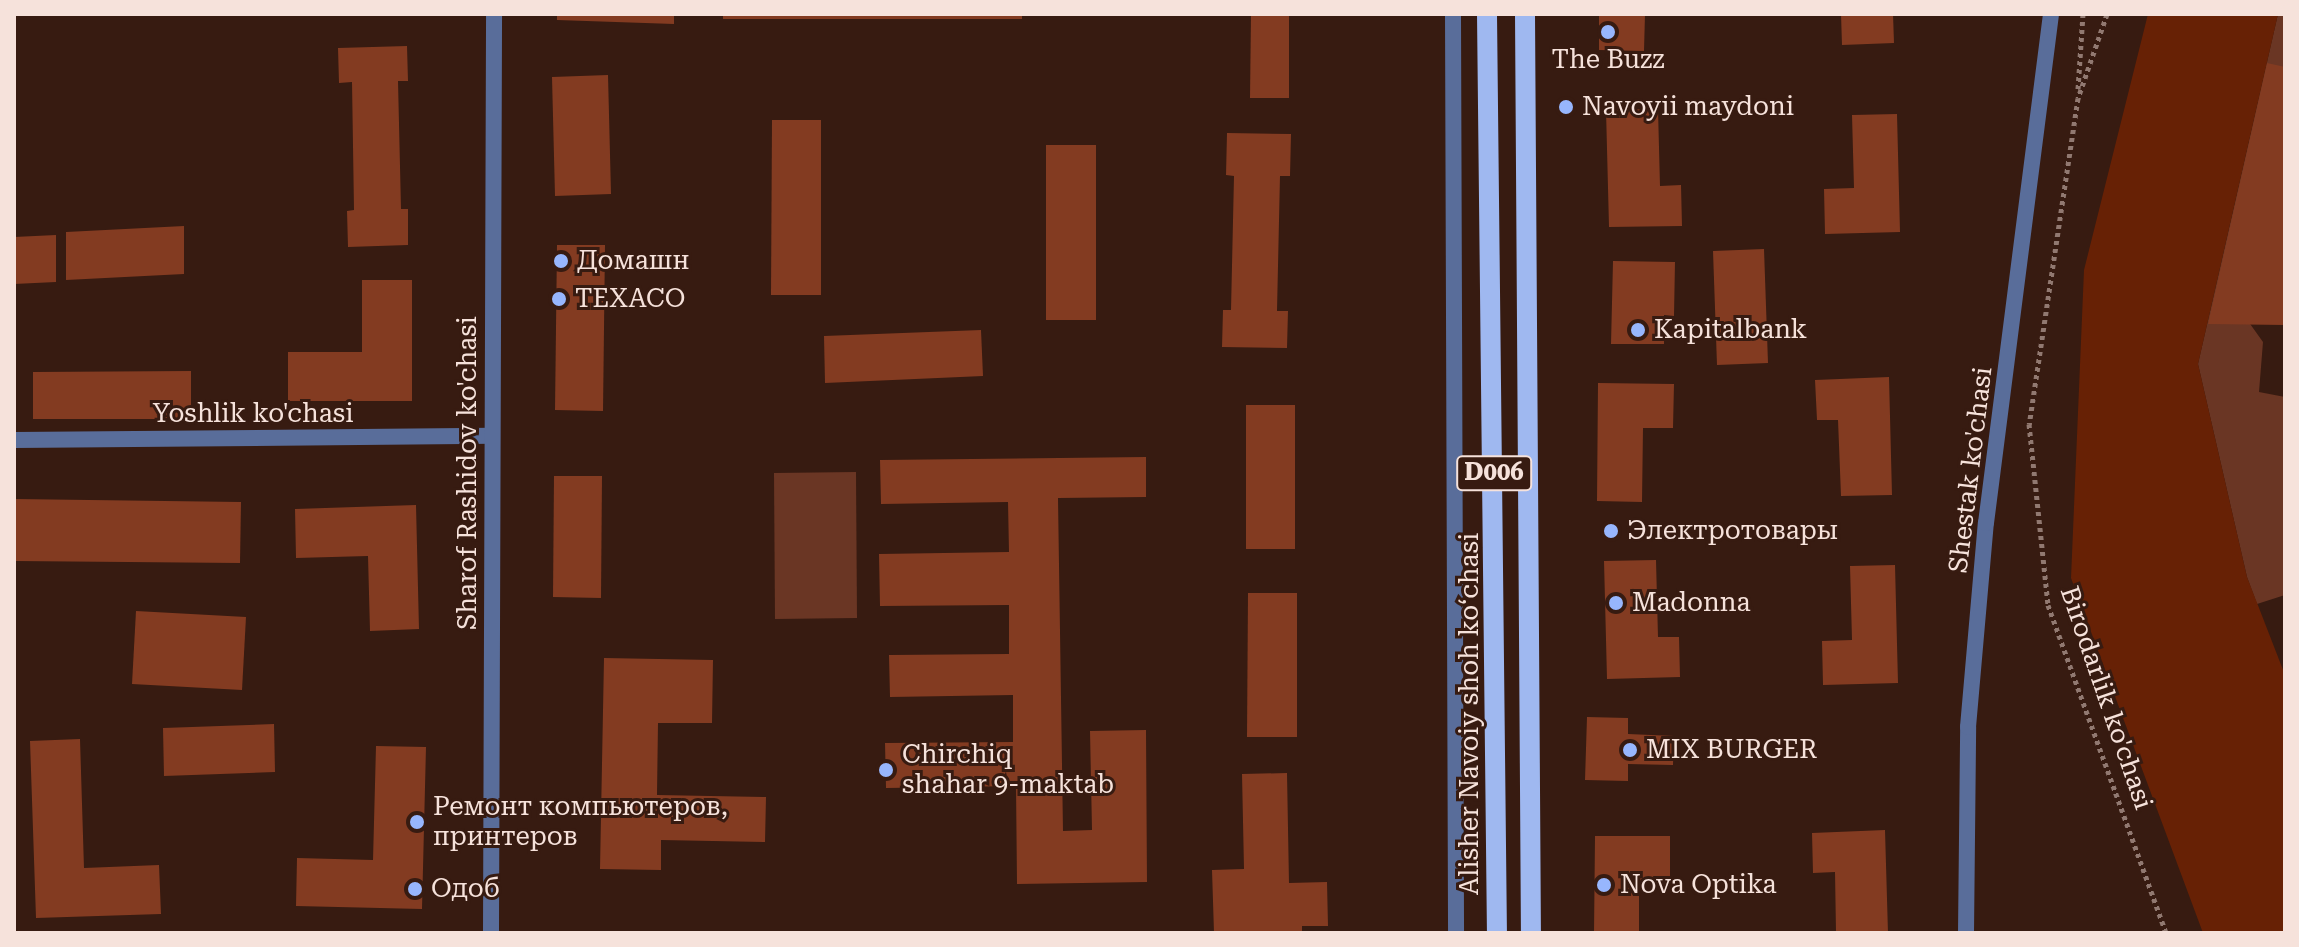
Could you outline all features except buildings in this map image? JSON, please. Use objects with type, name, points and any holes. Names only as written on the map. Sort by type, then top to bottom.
[{"type":"main road","name":"Alisher Navoiy shoh koʻchasi","points":[[1487,14],[1497,933]]},
{"type":"main road","name":"D006","points":[[1525,14],[1531,933]]},
{"type":"street","name":"Sharof Rashidov ko'chasi","points":[[491,933],[494,14]]},
{"type":"street","name":"Alisher Navoiy shoh koʻchasi","points":[[1453,14],[1456,933]]},
{"type":"street","name":"Shestak ko'chasi","points":[[1966,933],[1968,727],[1986,523],[2035,161],[2051,14]]},
{"type":"street","name":"Yoshlik ko'chasi","points":[[14,440],[492,436]]},
{"type":"path","points":[[2078,98],[2083,14]]},
{"type":"path","points":[[2078,98],[2107,14]]},
{"type":"path","name":"Birodarlik ko'chasi","points":[[2078,98],[2029,424],[2048,605],[2166,933]]},
{"type":"shaded area","points":[[2148,14],[2278,14],[2198,364],[2247,577],[2285,675],[2285,933],[2203,933],[2071,578],[2084,270]]},
{"type":"shaded area","points":[[2278,14],[2285,14],[2285,204],[2238,307],[2263,342],[2259,392],[2285,397],[2285,595],[2257,604],[2247,577],[2198,364]]},
{"type":"shaded area","points":[[856,472],[857,618],[775,619],[774,473]]},
{"type":"place","name":"The Buzz","points":[[1608,32]]},
{"type":"place","name":"Navoyii maydoni","points":[[1566,107]]},
{"type":"place","name":"Домашн","points":[[561,261]]},
{"type":"place","name":"TEXACO","points":[[559,299]]},
{"type":"place","name":"Kapitalbank","points":[[1638,330]]},
{"type":"place","name":"Электротовары","points":[[1611,531]]},
{"type":"place","name":"Madonna","points":[[1616,603]]},
{"type":"place","name":"MIX BURGER","points":[[1630,750]]},
{"type":"place","name":"Chirchiq shahar 9-maktab","points":[[886,770]]},
{"type":"place","name":"Ремонт компьютеров, принтеров","points":[[417,822]]},
{"type":"place","name":"Nova Optika","points":[[1604,885]]},
{"type":"place","name":"Одоб","points":[[415,889]]}]
